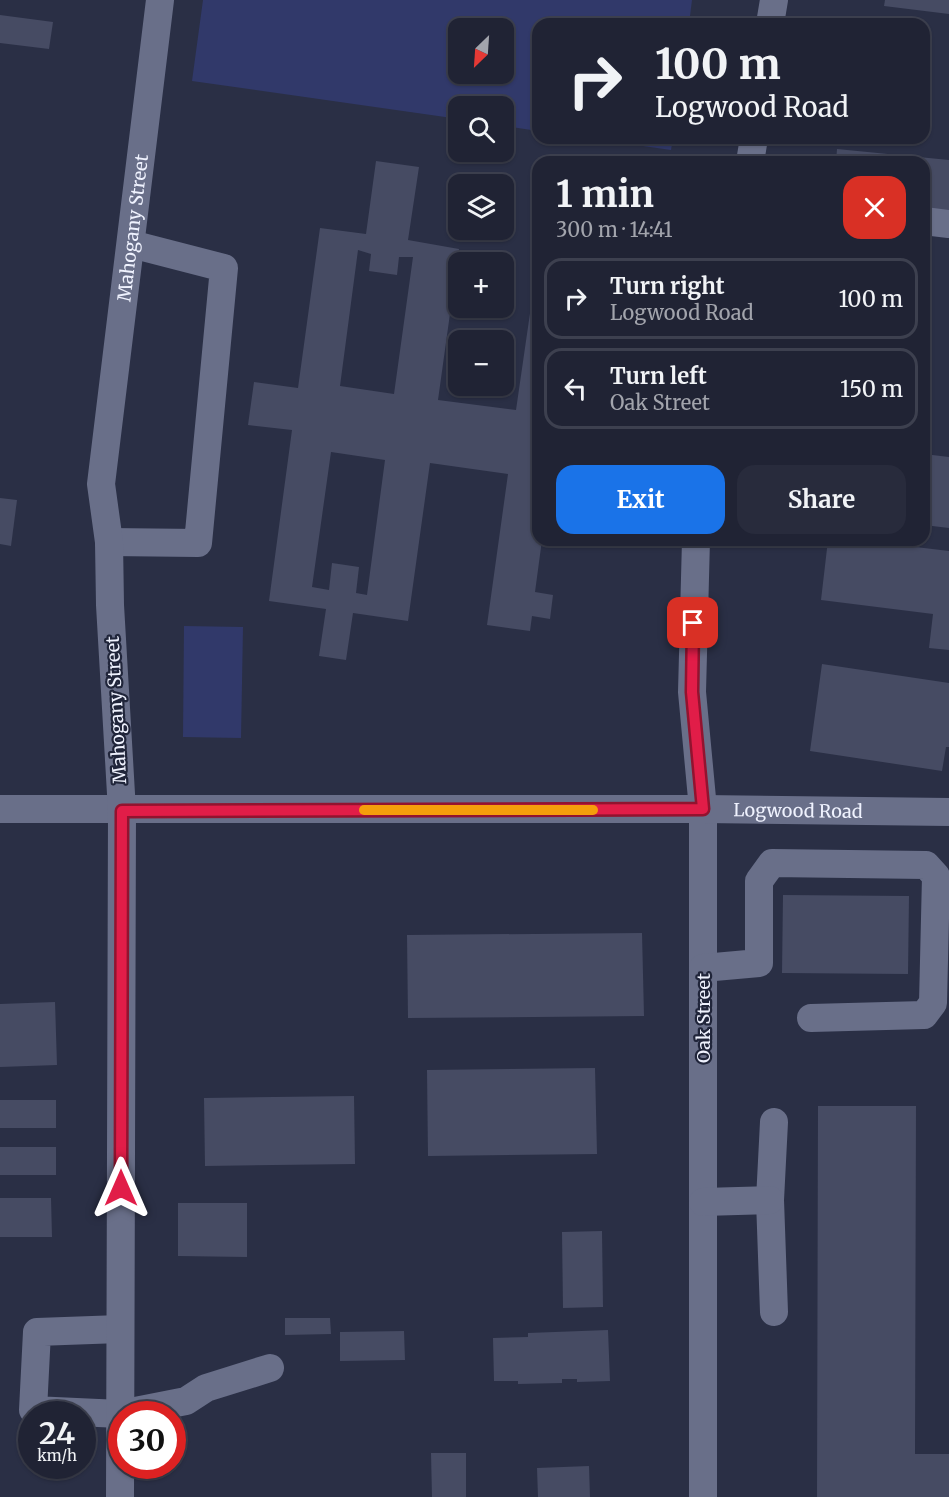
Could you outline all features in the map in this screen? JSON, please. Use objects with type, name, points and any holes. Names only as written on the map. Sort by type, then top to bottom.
[{"type":"street","name":"Mahogany Street","points":[[120,1401],[122,811],[110,605],[109,542],[101,484],[160,0]]},
{"type":"street","points":[[771,18],[774,0]]},
{"type":"street","points":[[930,222],[949,224]]},
{"type":"street","points":[[109,542],[198,543],[224,268],[131,244]]},
{"type":"street","name":"Oak Street","points":[[696,546],[692,692],[703,809],[703,1497]]},
{"type":"street","name":"Logwood Road","points":[[0,809],[122,811],[703,809],[949,812]]},
{"type":"street","points":[[703,968],[759,963],[759,881],[772,863],[926,865],[936,876],[933,1003],[924,1015],[811,1018]]},
{"type":"street","points":[[774,1122],[770,1200],[774,1312]]},
{"type":"street","points":[[703,1202],[770,1200]]},
{"type":"street","points":[[108,1413],[33,1410],[37,1332],[120,1329]]},
{"type":"street","points":[[186,1401],[206,1388],[270,1368]]},
{"type":"street","name":"Mahogany Street","points":[[120,1479],[120,1497]]},
{"type":"shaded area","points":[[203,0],[692,0],[690,18],[532,18],[532,130],[514,127],[514,96],[448,96],[448,117],[192,81]]},
{"type":"shaded area","points":[[629,144],[672,144],[671,150]]},
{"type":"shaded area","points":[[184,626],[243,627],[241,738],[183,737]]},
{"type":"building","points":[[885,0],[949,0],[949,14],[884,6]]},
{"type":"building","points":[[0,15],[53,22],[49,49],[0,43]]},
{"type":"building","points":[[837,149],[908,156],[836,156]]},
{"type":"building","points":[[930,158],[949,160],[949,211],[930,209]]},
{"type":"building","points":[[376,161],[419,167],[408,240],[459,249],[459,252],[448,252],[449,318],[438,400],[516,410],[532,299],[532,546],[541,546],[535,592],[553,595],[550,619],[532,616],[530,631],[487,625],[508,474],[430,463],[408,621],[353,613],[346,660],[319,656],[326,609],[269,601],[292,430],[248,425],[254,382],[298,388],[320,228],[366,234]],"holes":[[[358,250],[371,254],[369,271],[397,275],[399,257],[413,257],[394,394],[340,386]],[[331,452],[385,460],[367,595],[356,593],[359,567],[332,563],[329,590],[312,587]]]},
{"type":"building","points":[[930,455],[949,457],[949,528],[930,526]]},
{"type":"building","points":[[0,498],[17,500],[11,546],[0,544]]},
{"type":"building","points":[[827,546],[907,546],[949,551],[949,650],[929,648],[933,614],[821,600]]},
{"type":"building","points":[[822,664],[949,683],[949,747],[946,747],[942,771],[810,751]]},
{"type":"building","points":[[783,895],[909,896],[908,974],[782,973]]},
{"type":"building","points":[[642,933],[644,1016],[408,1018],[407,935]]},
{"type":"building","points":[[55,1002],[57,1065],[0,1067],[0,1004]]},
{"type":"building","points":[[595,1068],[597,1154],[428,1156],[427,1070]]},
{"type":"building","points":[[354,1096],[355,1164],[205,1166],[204,1098]]},
{"type":"building","points":[[0,1100],[56,1100],[56,1128],[0,1128]]},
{"type":"building","points":[[818,1106],[916,1106],[915,1454],[949,1454],[949,1497],[817,1497]]},
{"type":"building","points":[[0,1147],[56,1147],[56,1175],[0,1175]]},
{"type":"building","points":[[0,1198],[51,1198],[52,1237],[0,1237]]},
{"type":"building","points":[[178,1203],[247,1203],[247,1257],[178,1256]]},
{"type":"building","points":[[602,1231],[603,1307],[563,1308],[562,1232]]},
{"type":"building","points":[[285,1318],[330,1318],[331,1334],[285,1335]]},
{"type":"building","points":[[608,1330],[610,1381],[577,1382],[577,1379],[562,1379],[562,1383],[518,1384],[518,1381],[494,1381],[493,1338],[528,1337],[528,1333]]},
{"type":"building","points":[[404,1331],[405,1360],[340,1361],[340,1332]]},
{"type":"building","points":[[431,1453],[466,1453],[466,1497],[432,1497]]},
{"type":"building","points":[[589,1466],[590,1497],[538,1497],[537,1468]]},
{"type":"slow traffic","points":[[364,810],[593,810]]},
{"type":"route","points":[[121,1188],[122,811],[703,809],[692,692],[693,623]]}]
